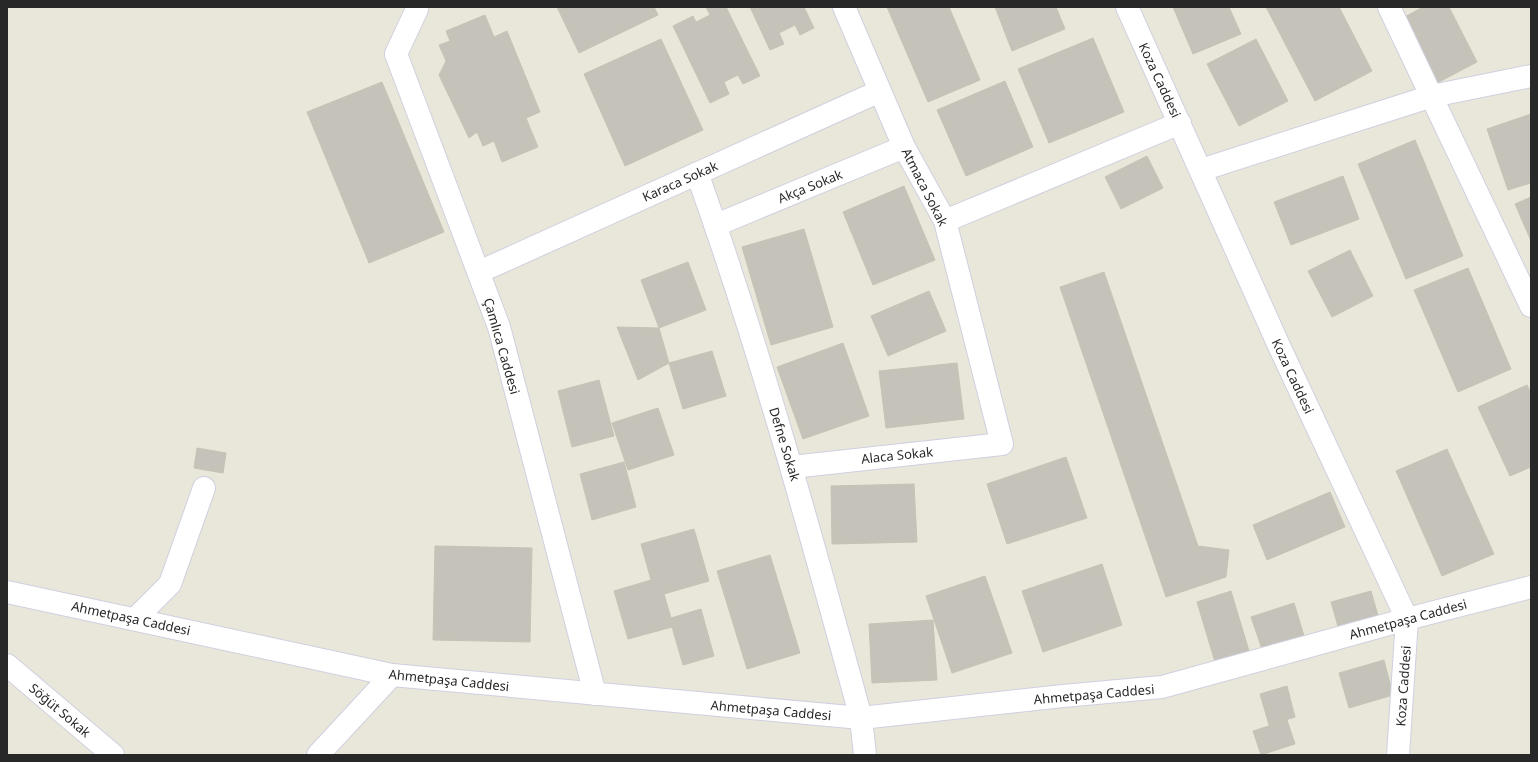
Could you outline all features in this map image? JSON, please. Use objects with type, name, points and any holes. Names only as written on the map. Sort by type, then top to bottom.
[{"type":"street","name":"Atmaca Sokak","points":[[844,7],[904,147],[945,221],[1002,444]]},
{"type":"street","name":"Koza Caddesi","points":[[1126,7],[1180,123],[1283,355],[1407,619],[1398,755]]},
{"type":"street","points":[[1389,7],[1531,306]]},
{"type":"street","name":"Çamlıca Caddesi","points":[[420,8],[396,54],[499,327],[595,694]]},
{"type":"street","points":[[1201,170],[1432,96],[1531,76]]},
{"type":"street","name":"Karaca Sokak","points":[[479,272],[880,91]]},
{"type":"street","points":[[945,221],[1180,123]]},
{"type":"street","name":"Akça Sokak","points":[[716,225],[904,147]]},
{"type":"street","name":"Defne Sokak","points":[[697,173],[716,225],[792,466],[861,718],[865,755]]},
{"type":"street","name":"Alaca Sokak","points":[[792,466],[1002,444]]},
{"type":"street","points":[[136,619],[170,584],[204,488]]},
{"type":"street","name":"Ahmetpaşa Caddesi","points":[[7,592],[392,675],[861,718],[1162,687],[1407,619],[1531,587]]},
{"type":"street","name":"Söğüt Sokak","points":[[7,665],[113,755]]},
{"type":"street","points":[[318,755],[392,675]]},
{"type":"building","points":[[557,7],[654,7],[658,15],[579,53]]},
{"type":"building","points":[[706,7],[726,7],[760,76],[743,84],[738,75],[724,82],[729,94],[710,103],[673,26],[693,16],[696,22],[710,15]]},
{"type":"building","points":[[750,7],[804,7],[814,28],[800,35],[795,25],[779,33],[784,44],[770,50]]},
{"type":"building","points":[[887,7],[949,7],[980,80],[928,102]]},
{"type":"building","points":[[995,7],[1056,7],[1065,29],[1012,51]]},
{"type":"building","points":[[1173,7],[1229,7],[1241,34],[1193,54]]},
{"type":"building","points":[[1266,7],[1339,7],[1372,71],[1315,101]]},
{"type":"building","points":[[1423,7],[1449,7],[1477,62],[1437,83],[1403,18]]},
{"type":"building","points":[[485,15],[494,37],[507,31],[540,112],[526,118],[538,147],[502,162],[494,141],[483,146],[477,132],[469,138],[439,75],[446,61],[439,45],[450,41],[446,31]]},
{"type":"building","points":[[1093,38],[1124,112],[1049,143],[1018,69]]},
{"type":"building","points":[[661,39],[703,130],[625,166],[584,74]]},
{"type":"building","points":[[1256,39],[1288,101],[1239,126],[1207,64]]},
{"type":"building","points":[[1005,81],[1033,147],[966,176],[937,110]]},
{"type":"building","points":[[382,82],[444,232],[369,263],[307,112]]},
{"type":"building","points":[[1531,114],[1531,183],[1508,190],[1487,129]]},
{"type":"building","points":[[1415,140],[1463,256],[1406,279],[1358,164]]},
{"type":"building","points":[[1147,156],[1163,188],[1121,209],[1105,177]]},
{"type":"building","points":[[1343,176],[1359,219],[1291,245],[1274,202]]},
{"type":"building","points":[[904,186],[935,260],[873,285],[843,212]]},
{"type":"building","points":[[1531,197],[1531,241],[1515,204]]},
{"type":"building","points":[[804,229],[833,327],[771,345],[742,247]]},
{"type":"building","points":[[1350,250],[1373,296],[1332,317],[1308,271]]},
{"type":"building","points":[[688,262],[706,310],[659,328],[641,280]]},
{"type":"building","points":[[1468,268],[1511,369],[1458,392],[1414,290]]},
{"type":"building","points":[[1104,272],[1198,546],[1229,550],[1226,577],[1166,597],[1060,287]]},
{"type":"building","points":[[929,291],[946,331],[888,356],[871,316]]},
{"type":"building","points":[[617,327],[659,328],[669,363],[638,380]]},
{"type":"building","points":[[843,343],[869,416],[803,439],[777,367]]},
{"type":"building","points":[[712,351],[726,396],[683,409],[669,363]]},
{"type":"building","points":[[957,363],[964,419],[886,428],[879,371]]},
{"type":"building","points":[[599,380],[614,436],[572,447],[558,391]]},
{"type":"building","points":[[1527,385],[1531,393],[1531,467],[1510,476],[1478,407]]},
{"type":"building","points":[[658,408],[674,455],[628,470],[612,423]]},
{"type":"building","points":[[197,448],[226,453],[223,473],[194,468]]},
{"type":"building","points":[[1447,449],[1494,554],[1442,576],[1396,471]]},
{"type":"building","points":[[1066,457],[1087,518],[1007,544],[987,484]]},
{"type":"building","points":[[624,462],[636,507],[592,520],[580,474]]},
{"type":"building","points":[[914,484],[917,542],[832,544],[831,486]]},
{"type":"building","points":[[1330,492],[1345,527],[1267,560],[1253,525]]},
{"type":"building","points":[[694,529],[709,581],[664,594],[671,618],[701,609],[714,656],[683,665],[672,627],[628,639],[614,591],[651,580],[641,544]]},
{"type":"building","points":[[435,546],[532,548],[530,642],[433,640]]},
{"type":"building","points":[[770,555],[800,653],[747,669],[717,571]]},
{"type":"building","points":[[1102,564],[1122,625],[1043,652],[1022,591]]},
{"type":"building","points":[[985,576],[1012,653],[952,673],[926,596]]},
{"type":"building","points":[[1231,591],[1249,651],[1215,662],[1197,602]]},
{"type":"building","points":[[1371,591],[1379,619],[1339,630],[1331,602]]},
{"type":"building","points":[[1294,603],[1305,639],[1263,652],[1251,617]]},
{"type":"building","points":[[933,620],[937,680],[872,683],[869,624]]},
{"type":"building","points":[[1384,660],[1393,695],[1349,708],[1339,673]]},
{"type":"building","points":[[1287,686],[1295,717],[1269,725],[1260,694]]},
{"type":"building","points":[[1287,720],[1295,744],[1261,755],[1253,731]]}]
